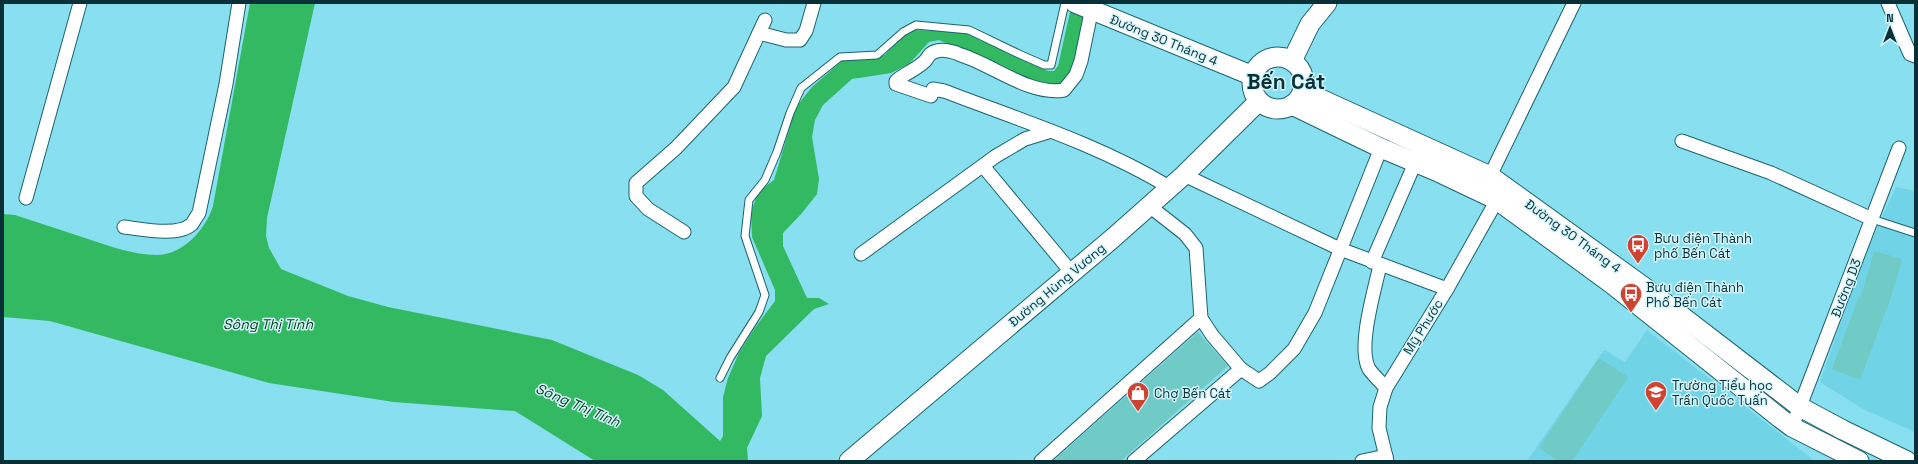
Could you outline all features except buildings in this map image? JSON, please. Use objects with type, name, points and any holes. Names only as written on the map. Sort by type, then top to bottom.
[{"type":"main road","points":[[1292,60],[1310,24],[1327,3]]},
{"type":"main road","name":"Đường 30 Tháng 4","points":[[1088,6],[1253,76]]},
{"type":"main road","points":[[1276,57],[1292,60],[1303,74],[1304,82],[1298,98],[1284,108],[1275,109],[1266,106],[1259,101],[1254,94],[1252,85],[1253,76],[1256,69],[1268,59],[1276,57]]},
{"type":"main road","name":"Đường 30 Tháng 4","points":[[1298,98],[1333,114],[1490,176],[1617,278],[1792,427],[1859,461]]},
{"type":"main road","name":"Đường Hùng Vương","points":[[849,461],[1072,273],[1184,175],[1259,101]]},
{"type":"main road","name":"Đường 30 Tháng 4","points":[[1333,114],[1381,148],[1497,200],[1617,278],[1800,407],[1907,461]]},
{"type":"main road","points":[[1490,176],[1497,200]]},
{"type":"street","points":[[26,198],[80,3]]},
{"type":"street","points":[[124,227],[151,231],[179,231],[191,224],[199,213],[226,84],[240,3]]},
{"type":"street","points":[[759,33],[786,40],[800,40],[806,31],[814,3]]},
{"type":"street","points":[[1490,176],[1574,3]]},
{"type":"street","points":[[1888,3],[1910,54],[1915,56]]},
{"type":"street","points":[[1088,6],[1081,61],[1076,75],[1064,90],[1054,92],[1039,90],[979,60],[956,53],[938,50],[930,54],[925,60],[896,81],[896,84],[931,96],[933,89],[944,91],[1138,168],[1169,187]]},
{"type":"street","points":[[684,232],[648,209],[636,196],[636,184],[676,148],[734,88],[765,20]]},
{"type":"street","points":[[861,254],[983,166],[1026,139],[1048,132]]},
{"type":"street","points":[[1682,141],[1771,173],[1872,219]]},
{"type":"street","points":[[1148,205],[1185,234],[1196,248],[1201,318],[1212,335],[1242,369],[1259,381],[1270,373],[1294,349],[1315,313],[1381,148]]},
{"type":"street","name":"Đường D3","points":[[1792,427],[1899,148]]},
{"type":"street","points":[[1386,388],[1369,368],[1365,348],[1376,264],[1415,163]]},
{"type":"street","points":[[983,166],[1072,273]]},
{"type":"street","points":[[1184,175],[1340,249],[1376,264],[1447,289]]},
{"type":"street","name":"Mỹ Phước","points":[[1386,459],[1379,428],[1380,407],[1386,388],[1447,289],[1497,200]]},
{"type":"street","points":[[1041,461],[1201,318]]},
{"type":"street","points":[[1134,461],[1242,369]]},
{"type":"street","points":[[1362,461],[1386,459]]},
{"type":"lane","points":[[720,378],[730,358],[759,312],[765,295],[745,236],[750,200],[768,173],[801,88],[840,57],[877,54],[902,32],[916,25],[968,30],[1044,65],[1051,65],[1065,3]]},
{"type":"lane","points":[[1872,219],[1915,233]]},
{"type":"shaded area","points":[[1896,187],[1915,191],[1915,432],[1863,409],[1820,382],[1864,257]]},
{"type":"shaded area","name":"Trường Tiểu học Trần Quốc Tuấn","points":[[1647,330],[1815,461],[1527,461],[1604,350],[1625,362]]},
{"type":"water","name":"Sông Thị Tính","points":[[250,3],[315,3],[267,218],[266,236],[269,248],[281,269],[348,296],[388,307],[552,340],[638,375],[663,390],[720,441],[723,436],[723,397],[728,378],[739,353],[754,329],[775,301],[775,290],[752,237],[751,213],[758,192],[774,180],[796,107],[812,87],[843,60],[885,55],[894,43],[913,30],[966,33],[1029,63],[1048,71],[1054,71],[1058,66],[1072,3],[1088,3],[1075,66],[1062,84],[1051,86],[1038,83],[939,40],[929,42],[909,64],[891,73],[852,79],[823,105],[815,120],[812,137],[819,179],[817,194],[783,233],[783,246],[807,298],[819,298],[829,304],[814,309],[766,356],[760,378],[762,416],[747,448],[748,461],[595,461],[515,411],[394,402],[269,383],[50,321],[3,317],[3,214],[15,215],[122,250],[148,255],[167,254],[176,251],[184,246],[199,232],[210,215],[213,206]]},
{"type":"place","name":"Bưu điện Thành phố Bến Cát","points":[[1638,264]]},
{"type":"place","name":"Bưu điện Thành Phố Bến Cát","points":[[1631,314]]},
{"type":"place","name":"Chợ Bến Cát","points":[[1138,412]]},
{"type":"place","name":"Trường Tiểu học Trần Quốc Tuấn","points":[[1656,412]]},
{"type":"district","name":"Bến Cát","points":[[1286,81]]}]
